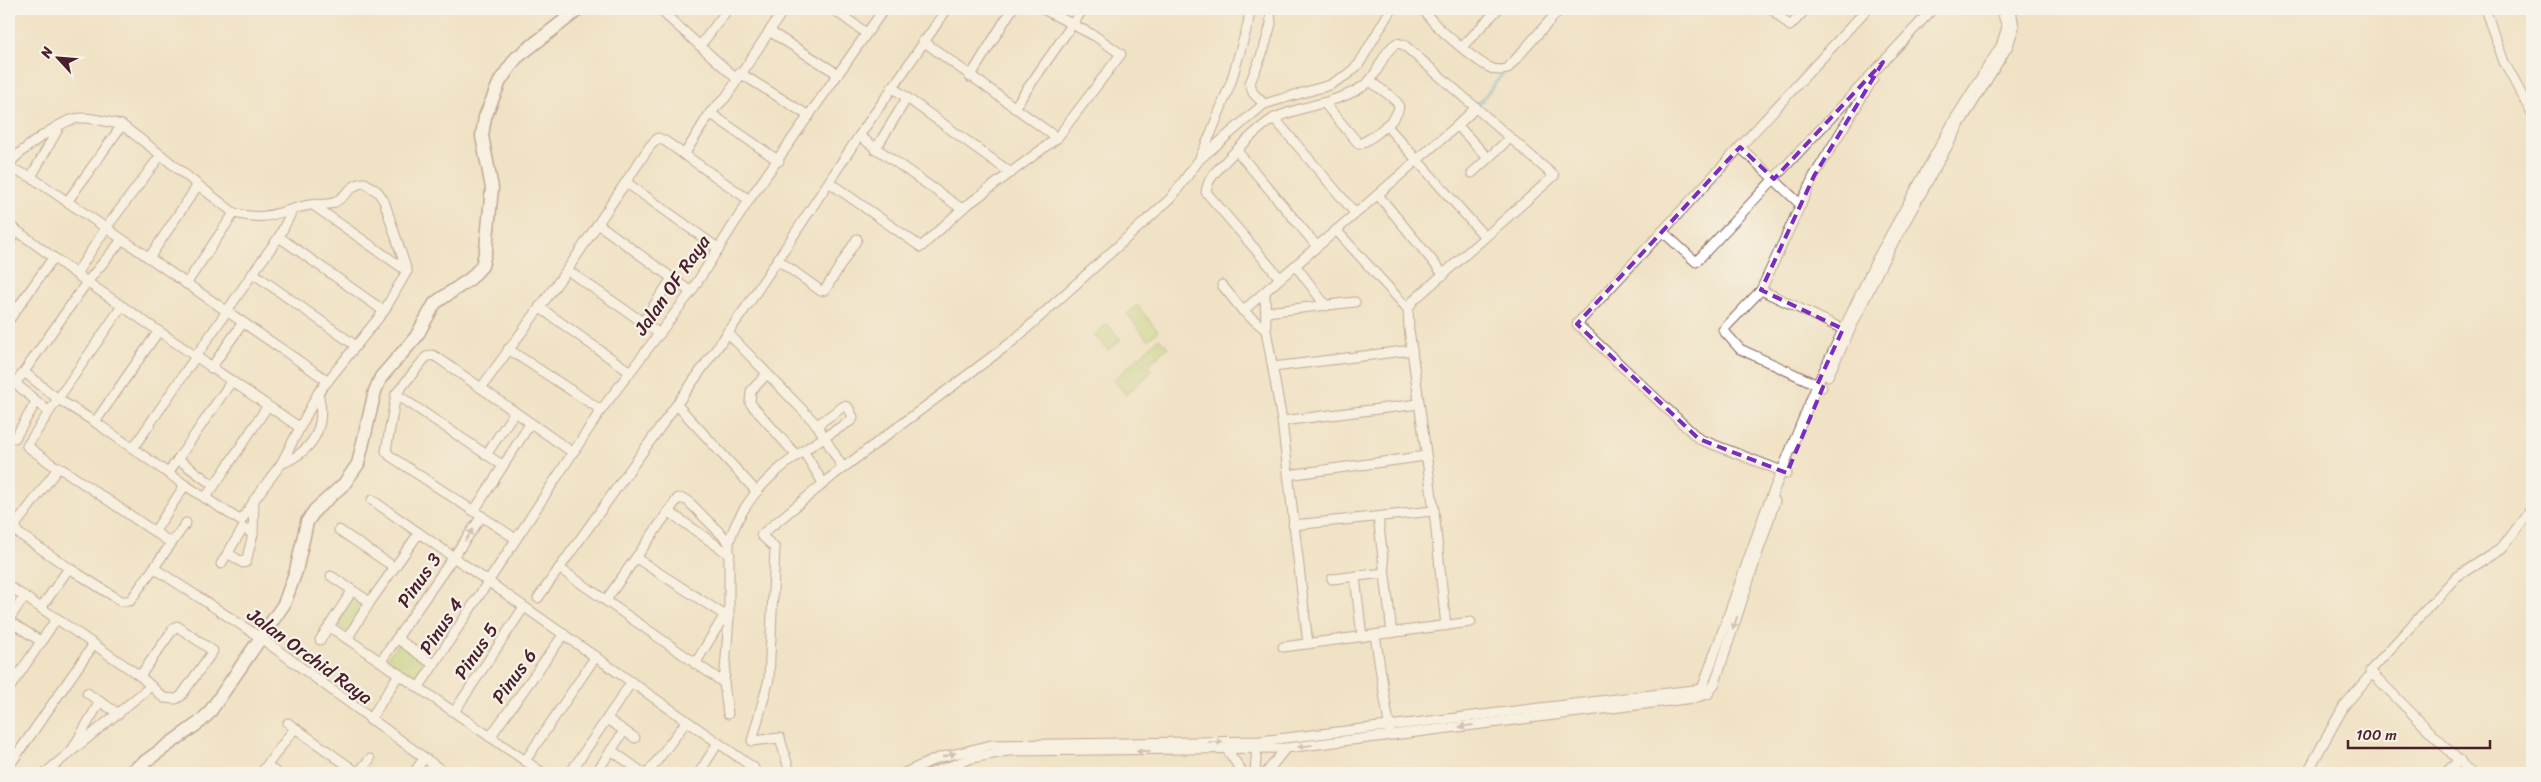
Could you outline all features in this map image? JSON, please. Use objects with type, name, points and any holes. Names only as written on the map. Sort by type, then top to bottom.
[{"type":"street","points":[[129,773],[204,717],[224,694],[284,604],[291,588],[307,522],[315,510],[344,484],[358,464],[374,392],[381,377],[416,337],[435,303],[470,279],[482,266],[486,249],[492,188],[482,136],[485,117],[500,81],[516,58],[578,9]]},
{"type":"street","points":[[659,9],[700,46],[739,76],[809,116]]},
{"type":"street","points":[[684,155],[710,113],[726,97],[783,9]]},
{"type":"street","points":[[833,9],[866,34]]},
{"type":"street","name":"Jalan OF Raya","points":[[489,582],[600,410],[691,292],[749,200],[884,9]]},
{"type":"street","points":[[538,598],[678,405],[726,332],[830,183],[858,136],[947,9]]},
{"type":"street","points":[[970,77],[1012,9]]},
{"type":"street","points":[[830,183],[921,247],[962,209],[1057,138],[1120,54],[1072,24],[1043,9]]},
{"type":"street","points":[[1014,108],[1083,9]]},
{"type":"street","points":[[1199,160],[1231,82],[1248,24],[1250,9]]},
{"type":"street","points":[[1264,104],[1253,93],[1250,83],[1264,49],[1271,24],[1270,9]]},
{"type":"street","points":[[790,773],[780,738],[752,741],[768,679],[775,548],[761,535],[823,483],[1013,341],[1171,198],[1199,160],[1264,104],[1330,85],[1348,74],[1359,64],[1391,9]]},
{"type":"street","points":[[1462,47],[1498,9]]},
{"type":"street","points":[[1426,10],[1462,47],[1490,68],[1507,69],[1560,9]]},
{"type":"street","points":[[1772,9],[1790,26],[1806,9]]},
{"type":"street","points":[[1784,472],[1699,439],[1577,324],[1867,9]]},
{"type":"street","points":[[1662,231],[1696,262],[1929,13],[1925,9]]},
{"type":"street","points":[[2001,9],[2006,20],[2009,36]]},
{"type":"street","points":[[930,773],[972,758],[1008,751],[1228,750],[1705,691],[1765,512],[1820,386],[1900,218],[1955,119],[2009,36],[2014,19],[2011,9]]},
{"type":"street","points":[[2486,9],[2504,62],[2532,114]]},
{"type":"street","points":[[700,46],[723,10]]},
{"type":"street","points":[[769,31],[838,74]]},
{"type":"street","points":[[923,41],[970,77],[1057,138]]},
{"type":"street","points":[[1279,278],[1206,192],[1213,175],[1274,118],[1325,104],[1362,88],[1370,81],[1394,44],[1399,43],[1476,107],[1554,176],[1413,301],[1408,309]]},
{"type":"street","points":[[1820,386],[1740,349],[1723,330],[1761,290],[1814,176],[1883,62]]},
{"type":"street","points":[[1325,104],[1359,144],[1366,142],[1395,117],[1399,110],[1398,105],[1370,81]]},
{"type":"street","points":[[892,87],[1011,173]]},
{"type":"street","points":[[875,150],[907,98]]},
{"type":"street","points":[[1243,311],[1265,294],[1279,278],[1296,266],[1316,245],[1379,196],[1417,160],[1458,126],[1476,107]]},
{"type":"street","points":[[710,113],[779,160]]},
{"type":"street","points":[[221,564],[254,500],[280,464],[318,393],[328,381],[384,311],[406,272],[384,202],[371,187],[360,183],[333,203],[312,204],[292,211],[257,218],[234,213],[122,125],[80,118],[60,126],[29,146],[9,166],[31,177],[106,228],[121,241],[149,258],[228,312],[242,324],[328,381]]},
{"type":"street","points":[[1274,118],[1355,213]]},
{"type":"street","points":[[67,202],[122,125]]},
{"type":"street","points":[[1386,125],[1485,237]]},
{"type":"street","points":[[31,177],[60,126]]},
{"type":"street","points":[[1458,126],[1488,158]]},
{"type":"street","points":[[858,136],[875,150],[962,209]]},
{"type":"street","points":[[481,388],[567,270],[658,138],[749,200]]},
{"type":"street","points":[[1472,173],[1510,138]]},
{"type":"street","points":[[1740,147],[1801,205]]},
{"type":"street","points":[[1237,151],[1316,245]]},
{"type":"street","points":[[76,274],[106,228],[160,155]]},
{"type":"street","points":[[627,183],[719,249]]},
{"type":"street","points":[[149,258],[198,185]]},
{"type":"street","points":[[1379,196],[1444,275]]},
{"type":"street","points":[[312,204],[406,272]]},
{"type":"street","points":[[134,447],[279,237],[292,211]]},
{"type":"street","points":[[186,284],[234,213]]},
{"type":"street","points":[[598,224],[691,292]]},
{"type":"street","points":[[9,242],[13,228],[158,332],[299,427]]},
{"type":"street","points":[[1336,230],[1408,309],[1434,512],[1446,626]]},
{"type":"street","points":[[279,237],[384,311]]},
{"type":"street","points":[[778,260],[821,291],[824,290],[858,239]]},
{"type":"street","points":[[49,412],[12,382],[24,372],[87,282],[121,241]]},
{"type":"street","points":[[9,320],[53,258]]},
{"type":"street","points":[[1296,266],[1326,306]]},
{"type":"street","points":[[567,270],[660,334]]},
{"type":"street","points":[[253,273],[356,346]]},
{"type":"street","points":[[643,322],[672,278]]},
{"type":"street","points":[[1222,285],[1243,311],[1266,330]]},
{"type":"street","points":[[1761,290],[1846,330]]},
{"type":"street","points":[[1265,294],[1266,330],[1282,422],[1308,644]]},
{"type":"street","points":[[1266,312],[1355,302]]},
{"type":"street","points":[[27,446],[122,306]]},
{"type":"street","points":[[539,306],[630,372]]},
{"type":"street","points":[[211,368],[242,324]]},
{"type":"street","points":[[95,422],[158,332]]},
{"type":"street","points":[[726,332],[817,425],[823,438],[843,468]]},
{"type":"street","points":[[508,349],[600,410]]},
{"type":"street","points":[[1273,366],[1412,350]]},
{"type":"street","points":[[516,538],[388,453],[386,448],[396,394],[426,357],[432,356],[572,452]]},
{"type":"street","points":[[24,372],[58,399],[134,447],[242,524],[253,534]]},
{"type":"street","points":[[766,374],[751,391],[750,403],[800,454],[823,483]]},
{"type":"street","points":[[168,473],[231,382]]},
{"type":"street","points":[[280,464],[296,458],[314,439],[322,418],[318,393]]},
{"type":"street","points":[[396,394],[502,465]]},
{"type":"street","points":[[36,402],[12,436],[57,468],[64,468],[171,543]]},
{"type":"street","points":[[1282,422],[1419,404]]},
{"type":"street","points":[[678,405],[756,491]]},
{"type":"street","points":[[728,714],[724,683],[730,542],[741,514],[756,491],[773,472],[852,420],[853,417],[848,407],[844,406],[817,425]]},
{"type":"street","points":[[204,498],[267,407]]},
{"type":"street","points":[[486,455],[514,413]]},
{"type":"street","name":"Pinus 3","points":[[382,661],[454,558],[502,465],[530,424]]},
{"type":"street","points":[[1288,475],[1426,456]]},
{"type":"street","points":[[178,459],[214,486]]},
{"type":"street","points":[[57,468],[16,528],[18,533],[69,568],[124,602],[133,598],[186,523]]},
{"type":"street","points":[[155,531],[185,485]]},
{"type":"street","points":[[606,600],[674,501],[683,498],[730,542]]},
{"type":"street","points":[[228,553],[243,564],[246,562],[253,534],[254,500]]},
{"type":"street","points":[[372,500],[596,656],[718,744],[753,772]]},
{"type":"street","points":[[2471,773],[2372,673],[2371,667],[2456,578],[2502,548],[2532,508]]},
{"type":"street","points":[[668,512],[730,555]]},
{"type":"street","points":[[1294,525],[1434,512]]},
{"type":"street","points":[[1378,517],[1392,633]]},
{"type":"street","points":[[339,530],[394,567]]},
{"type":"street","points":[[347,639],[370,602],[419,533]]},
{"type":"street","points":[[636,558],[726,617]]},
{"type":"street","points":[[41,608],[69,568]]},
{"type":"street","name":"Jalan Orchid Raya","points":[[154,568],[261,638],[370,720],[445,773]]},
{"type":"street","points":[[559,568],[724,683]]},
{"type":"street","points":[[1332,579],[1384,573]]},
{"type":"street","points":[[331,576],[370,602]]},
{"type":"street","points":[[1355,576],[1362,637]]},
{"type":"street","name":"Pinus 4","points":[[419,687],[489,582]]},
{"type":"street","points":[[9,586],[140,676],[164,698],[176,699],[181,696],[213,653],[212,648],[177,626],[140,676]]},
{"type":"street","points":[[320,640],[352,591]]},
{"type":"street","points":[[24,597],[9,620],[42,642]]},
{"type":"street","name":"Pinus 5","points":[[454,712],[524,607]]},
{"type":"street","points":[[695,664],[726,617]]},
{"type":"street","points":[[9,689],[57,618]]},
{"type":"street","points":[[1283,647],[1471,622]]},
{"type":"street","points":[[330,627],[543,773]]},
{"type":"street","name":"Pinus 6","points":[[490,737],[564,634]]},
{"type":"street","points":[[1375,635],[1390,731]]},
{"type":"street","points":[[398,639],[434,665]]},
{"type":"street","points":[[9,766],[94,644]]},
{"type":"street","points":[[526,761],[596,656]]},
{"type":"street","points":[[2307,773],[2344,706],[2372,673]]},
{"type":"street","points":[[370,720],[399,674]]},
{"type":"street","points":[[570,773],[631,683]]},
{"type":"street","points":[[45,773],[152,686]]},
{"type":"street","points":[[87,693],[119,714]]},
{"type":"street","points":[[69,755],[99,702]]},
{"type":"street","points":[[607,719],[635,738]]},
{"type":"street","points":[[648,773],[686,722]]},
{"type":"street","points":[[277,773],[264,770],[292,726],[358,773],[370,759]]},
{"type":"street","points":[[596,773],[624,731]]},
{"type":"street","points":[[904,773],[945,756],[991,745],[1257,745],[1286,748],[1390,731]]},
{"type":"street","points":[[699,773],[718,744]]},
{"type":"street","points":[[1255,773],[1257,745]]},
{"type":"street","points":[[1266,773],[1286,748]]},
{"type":"street","points":[[611,750],[644,773]]},
{"type":"street","points":[[1228,750],[1244,773]]},
{"type":"street","points":[[414,773],[424,758]]},
{"type":"street","points":[[2444,773],[2460,760]]},
{"type":"highlighted area","points":[[1883,62],[1814,176],[1761,290],[1843,329],[1817,385],[1823,387],[1787,473],[1699,439],[1577,324],[1740,147],[1774,179]]},
{"type":"green space","points":[[1137,305],[1158,331],[1148,340],[1127,314]]},
{"type":"green space","points":[[1107,324],[1121,340],[1108,350],[1094,335]]},
{"type":"green space","points":[[1159,338],[1168,347],[1150,364],[1141,355]]},
{"type":"green space","points":[[1139,356],[1152,371],[1126,395],[1114,380]]},
{"type":"green space","points":[[352,597],[365,604],[348,632],[335,623]]},
{"type":"green space","points":[[398,643],[429,666],[417,683],[386,660]]},
{"type":"waterway","points":[[1477,106],[1504,72]]}]
